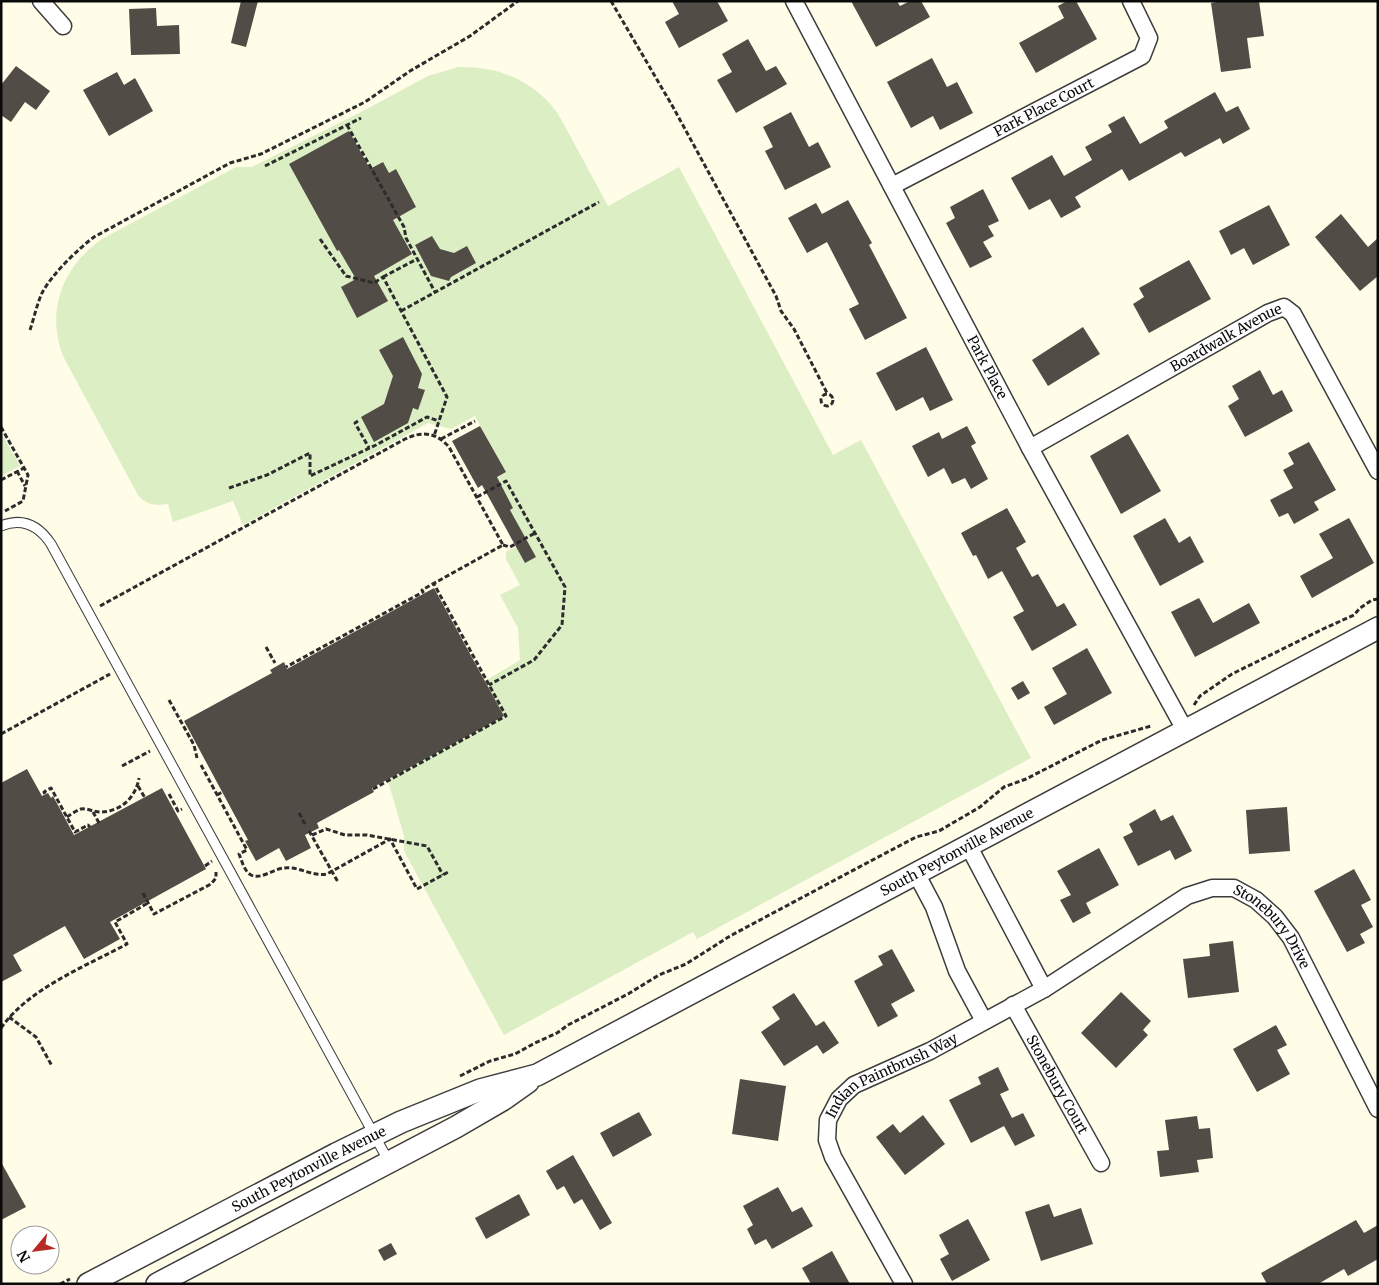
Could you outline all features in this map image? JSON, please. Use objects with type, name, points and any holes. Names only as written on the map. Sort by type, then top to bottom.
[{"type":"street","points":[[41,1],[63,26]]},
{"type":"street","name":"Park Place","points":[[794,1],[1030,448],[1181,724]]},
{"type":"street","name":"Park Place Court","points":[[892,186],[1142,56],[1149,38],[1131,1]]},
{"type":"street","name":"Boardwalk Avenue","points":[[1030,448],[1268,313],[1284,307],[1293,314],[1378,471]]},
{"type":"street","name":"South Peytonville Avenue","points":[[157,1284],[489,1108],[538,1075],[968,845],[1181,724],[1378,628]]},
{"type":"street","points":[[968,845],[1044,989]]},
{"type":"street","points":[[916,873],[934,907],[957,971],[984,1021]]},
{"type":"street","name":"Stonebury Drive","points":[[1013,1005],[1044,989],[1187,896],[1212,888],[1234,888],[1256,900],[1275,917],[1291,938],[1378,1109]]},
{"type":"street","name":"Indian Paintbrush Way","points":[[904,1284],[834,1157],[827,1140],[828,1120],[839,1099],[854,1085],[930,1051],[1013,1005]]},
{"type":"street","name":"Stonebury Court","points":[[1013,1005],[1101,1163]]},
{"type":"street","name":"South Peytonville Avenue","points":[[90,1283],[374,1134],[480,1090],[538,1075]]},
{"type":"lane","points":[[1,526],[11,522],[32,524],[52,544],[389,1162]]},
{"type":"path","points":[[30,330],[41,295],[48,284],[79,249],[94,238],[230,163],[261,154],[365,102],[410,71],[470,36],[518,1]]},
{"type":"path","points":[[611,1],[673,107],[776,296],[781,311],[794,329],[827,393]]},
{"type":"path","points":[[266,166],[361,118]]},
{"type":"path","points":[[347,125],[404,227],[406,238],[436,292]]},
{"type":"path","points":[[401,311],[599,202]]},
{"type":"path","points":[[320,239],[346,276],[374,282],[417,259]]},
{"type":"path","points":[[383,278],[447,397],[434,436]]},
{"type":"path","points":[[228,488],[267,475],[310,453],[310,476],[369,448],[427,417],[439,421]]},
{"type":"path","points":[[358,421],[355,423],[369,448]]},
{"type":"path","points":[[441,440],[475,421]]},
{"type":"path","points":[[1,427],[28,475],[23,501],[1,513]]},
{"type":"path","points":[[100,606],[404,440],[422,434],[434,436],[449,447],[503,545]]},
{"type":"path","points":[[1,480],[24,468]]},
{"type":"path","points":[[17,471],[26,486]]},
{"type":"path","points":[[477,497],[506,481],[565,587],[562,625],[534,660],[490,685]]},
{"type":"path","points":[[286,667],[423,592],[422,590],[503,545],[510,547],[535,533]]},
{"type":"path","points":[[373,789],[506,716],[434,584]]},
{"type":"path","points":[[458,1078],[490,1061],[515,1054],[557,1033],[653,978],[686,964],[730,936],[916,837],[939,831],[980,807],[1004,787],[1026,779],[1102,740],[1155,725],[1181,724],[1200,696],[1214,685],[1354,615],[1360,608],[1372,600],[1378,599]]},
{"type":"path","points":[[266,647],[275,664]]},
{"type":"path","points":[[1,734],[119,669]]},
{"type":"path","points":[[169,700],[194,745],[197,758]]},
{"type":"path","points":[[122,766],[151,750]]},
{"type":"path","points":[[201,765],[247,850],[239,854],[246,870],[251,875],[260,876],[284,868],[321,875],[333,872],[390,839]]},
{"type":"path","points":[[67,817],[83,808],[107,812],[127,802],[135,792],[139,778]]},
{"type":"path","points":[[138,785],[145,798]]},
{"type":"path","points":[[45,794],[44,792],[51,788],[75,832],[88,825],[90,827]]},
{"type":"path","points":[[217,795],[222,792]]},
{"type":"path","points":[[169,794],[178,811],[183,808],[187,816]]},
{"type":"path","points":[[92,811],[99,823]]},
{"type":"path","points":[[299,813],[306,826]]},
{"type":"path","points":[[312,836],[324,829],[345,835],[362,834],[427,846],[443,875]]},
{"type":"path","points":[[309,831],[338,882]]},
{"type":"path","points":[[390,839],[417,889],[450,871]]},
{"type":"path","points":[[143,893],[154,914],[211,884],[216,875],[208,854]]},
{"type":"path","points":[[205,866],[212,862]]},
{"type":"path","points":[[1,1028],[18,1008],[37,993],[127,944],[114,922],[148,903]]},
{"type":"path","points":[[10,1017],[36,1037],[52,1066]]},
{"type":"green space","points":[[458,67],[472,67],[499,72],[536,90],[561,119],[608,206],[679,167],[833,455],[861,440],[1031,758],[697,939],[693,932],[504,1035],[404,851],[404,836],[388,781],[485,681],[520,660],[518,628],[500,595],[520,585],[506,559],[506,552],[519,545],[524,536],[510,510],[513,508],[505,492],[491,481],[506,472],[475,416],[451,429],[428,423],[243,525],[233,501],[173,522],[168,504],[152,504],[144,501],[138,495],[64,358],[56,324],[57,308],[67,277],[88,250],[102,239],[236,167],[252,167],[428,76]]},
{"type":"green space","points":[[1,432],[20,466],[1,476]]},
{"type":"building","points":[[241,1],[258,1],[246,47],[231,43]]},
{"type":"building","points":[[672,1],[717,1],[728,21],[679,48],[665,22],[679,14]]},
{"type":"building","points":[[851,1],[897,1],[900,6],[910,1],[921,1],[930,17],[876,47]]},
{"type":"building","points":[[1067,1],[1076,1],[1097,39],[1036,73],[1019,43],[1064,18],[1058,6]]},
{"type":"building","points":[[1222,1],[1259,1],[1264,36],[1247,38],[1251,68],[1221,72],[1211,3]]},
{"type":"building","points":[[156,8],[157,26],[179,25],[180,54],[131,55],[129,9]]},
{"type":"building","points":[[748,39],[766,71],[776,66],[787,84],[736,113],[717,80],[732,72],[722,54]]},
{"type":"building","points":[[932,58],[947,87],[957,82],[973,113],[940,130],[933,116],[911,128],[887,82]]},
{"type":"building","points":[[16,66],[50,91],[36,110],[25,102],[11,122],[1,115],[1,85]]},
{"type":"building","points":[[117,72],[124,85],[135,78],[153,111],[109,136],[83,90]]},
{"type":"building","points":[[1215,92],[1226,112],[1238,106],[1250,129],[1223,144],[1220,138],[1185,157],[1181,152],[1129,181],[1122,169],[1075,197],[1081,207],[1061,218],[1050,199],[1029,210],[1011,178],[1052,155],[1064,176],[1092,160],[1085,147],[1112,132],[1108,125],[1124,116],[1140,144],[1168,128],[1164,121]]},
{"type":"building","points":[[791,112],[809,147],[818,142],[831,167],[785,190],[765,151],[773,147],[763,127]]},
{"type":"building","points":[[349,131],[370,169],[383,162],[389,173],[396,169],[416,207],[393,220],[412,254],[374,276],[388,301],[357,318],[341,287],[356,279],[339,250],[337,251],[289,164]]},
{"type":"building","points":[[983,189],[999,221],[988,226],[994,236],[983,242],[992,257],[970,268],[946,223],[955,218],[950,207]]},
{"type":"building","points":[[848,200],[872,243],[869,245],[907,318],[865,340],[849,309],[859,304],[827,242],[807,253],[788,218],[816,203],[822,214]]},
{"type":"building","points":[[1269,205],[1290,245],[1253,265],[1244,248],[1231,255],[1219,231]]},
{"type":"building","points":[[1341,214],[1368,247],[1378,238],[1378,276],[1360,291],[1315,237]]},
{"type":"building","points":[[432,236],[440,249],[454,253],[467,246],[476,263],[451,277],[449,281],[431,276],[415,245]]},
{"type":"building","points":[[1189,260],[1211,299],[1149,333],[1133,304],[1144,297],[1139,288]]},
{"type":"building","points":[[1083,327],[1100,354],[1048,386],[1032,360]]},
{"type":"building","points":[[403,337],[422,374],[418,388],[425,390],[418,410],[413,408],[408,423],[374,442],[361,417],[384,404],[393,376],[379,350]]},
{"type":"building","points":[[926,347],[953,400],[930,411],[923,397],[896,411],[876,373]]},
{"type":"building","points":[[1260,370],[1273,395],[1282,390],[1293,411],[1245,437],[1228,406],[1239,399],[1232,386]]},
{"type":"building","points":[[480,426],[506,472],[497,477],[513,508],[510,510],[536,557],[525,563],[482,485],[478,488],[452,441]]},
{"type":"building","points":[[967,426],[976,443],[971,446],[988,479],[971,489],[965,478],[952,484],[944,468],[928,477],[912,446],[939,432],[942,439]]},
{"type":"building","points":[[1128,434],[1161,491],[1121,514],[1090,456]]},
{"type":"building","points":[[1309,442],[1336,490],[1314,502],[1319,510],[1294,524],[1288,513],[1279,517],[1270,500],[1293,488],[1283,470],[1294,464],[1288,453]]},
{"type":"building","points":[[1007,508],[1026,542],[1016,548],[1032,577],[1038,574],[1057,607],[1064,603],[1077,625],[1032,651],[1013,617],[1024,611],[1002,571],[988,579],[976,555],[973,556],[961,533]]},
{"type":"building","points":[[1165,518],[1179,543],[1190,536],[1204,562],[1160,586],[1133,536]]},
{"type":"building","points":[[1349,518],[1374,563],[1312,598],[1300,576],[1333,558],[1319,534]]},
{"type":"building","points":[[434,588],[504,716],[372,788],[374,792],[317,823],[319,828],[305,835],[311,848],[286,861],[279,848],[256,861],[245,841],[248,840],[184,721],[272,673],[270,670],[284,662],[287,669]]},
{"type":"building","points":[[1199,598],[1213,623],[1249,603],[1260,623],[1195,657],[1171,612]]},
{"type":"building","points":[[1087,648],[1112,693],[1054,725],[1044,707],[1067,694],[1052,668]]},
{"type":"building","points":[[1023,681],[1030,693],[1018,700],[1011,688]]},
{"type":"building","points":[[27,769],[42,796],[48,793],[51,798],[53,796],[74,835],[162,788],[206,869],[110,922],[120,939],[84,959],[65,926],[13,955],[22,971],[1,982],[1,783]]},
{"type":"building","points":[[1287,807],[1290,851],[1249,854],[1246,810]]},
{"type":"building","points":[[1155,809],[1161,821],[1173,815],[1192,851],[1175,860],[1170,850],[1138,866],[1123,837],[1133,832],[1129,824]]},
{"type":"building","points":[[1099,848],[1119,885],[1086,903],[1091,913],[1073,923],[1060,900],[1071,895],[1057,871]]},
{"type":"building","points":[[1354,869],[1371,900],[1361,905],[1373,927],[1360,934],[1365,943],[1347,952],[1314,891]]},
{"type":"building","points":[[1233,941],[1239,992],[1188,998],[1183,959],[1210,956],[1209,944]]},
{"type":"building","points":[[892,949],[915,991],[891,1004],[898,1016],[878,1027],[854,981],[883,965],[878,956]]},
{"type":"building","points":[[1121,992],[1151,1021],[1143,1030],[1148,1035],[1116,1068],[1081,1033]]},
{"type":"building","points":[[794,993],[816,1026],[824,1021],[839,1043],[823,1054],[817,1045],[784,1066],[761,1032],[780,1019],[772,1007]]},
{"type":"building","points":[[1276,1025],[1287,1045],[1277,1050],[1290,1074],[1257,1092],[1233,1049]]},
{"type":"building","points":[[998,1067],[1009,1090],[1000,1094],[1012,1118],[1023,1113],[1035,1136],[1015,1146],[1004,1126],[971,1143],[949,1100],[981,1084],[978,1077]]},
{"type":"building","points":[[740,1079],[786,1086],[778,1141],[732,1134]]},
{"type":"building","points":[[639,1112],[652,1135],[613,1157],[600,1133]]},
{"type":"building","points":[[923,1115],[945,1144],[905,1175],[876,1137],[893,1124],[900,1133]]},
{"type":"building","points":[[1197,1116],[1199,1129],[1210,1128],[1213,1158],[1197,1160],[1199,1172],[1160,1177],[1157,1151],[1169,1150],[1165,1120]]},
{"type":"building","points":[[573,1155],[612,1223],[600,1230],[582,1199],[574,1204],[564,1186],[557,1190],[546,1171]]},
{"type":"building","points":[[1,1162],[26,1207],[1,1220]]},
{"type":"building","points":[[778,1187],[792,1212],[802,1207],[813,1226],[772,1249],[766,1239],[755,1245],[747,1229],[753,1225],[743,1206]]},
{"type":"building","points":[[519,1194],[530,1215],[486,1239],[475,1218]]},
{"type":"building","points":[[1049,1204],[1054,1217],[1081,1208],[1093,1244],[1041,1261],[1025,1212]]},
{"type":"building","points":[[968,1219],[990,1260],[952,1281],[940,1259],[949,1254],[939,1235]]},
{"type":"building","points":[[1356,1220],[1364,1233],[1378,1225],[1378,1259],[1348,1276],[1344,1269],[1318,1284],[1267,1284],[1261,1273]]},
{"type":"building","points":[[391,1243],[397,1254],[384,1261],[378,1250]]},
{"type":"building","points":[[832,1251],[850,1284],[811,1284],[802,1268]]}]
